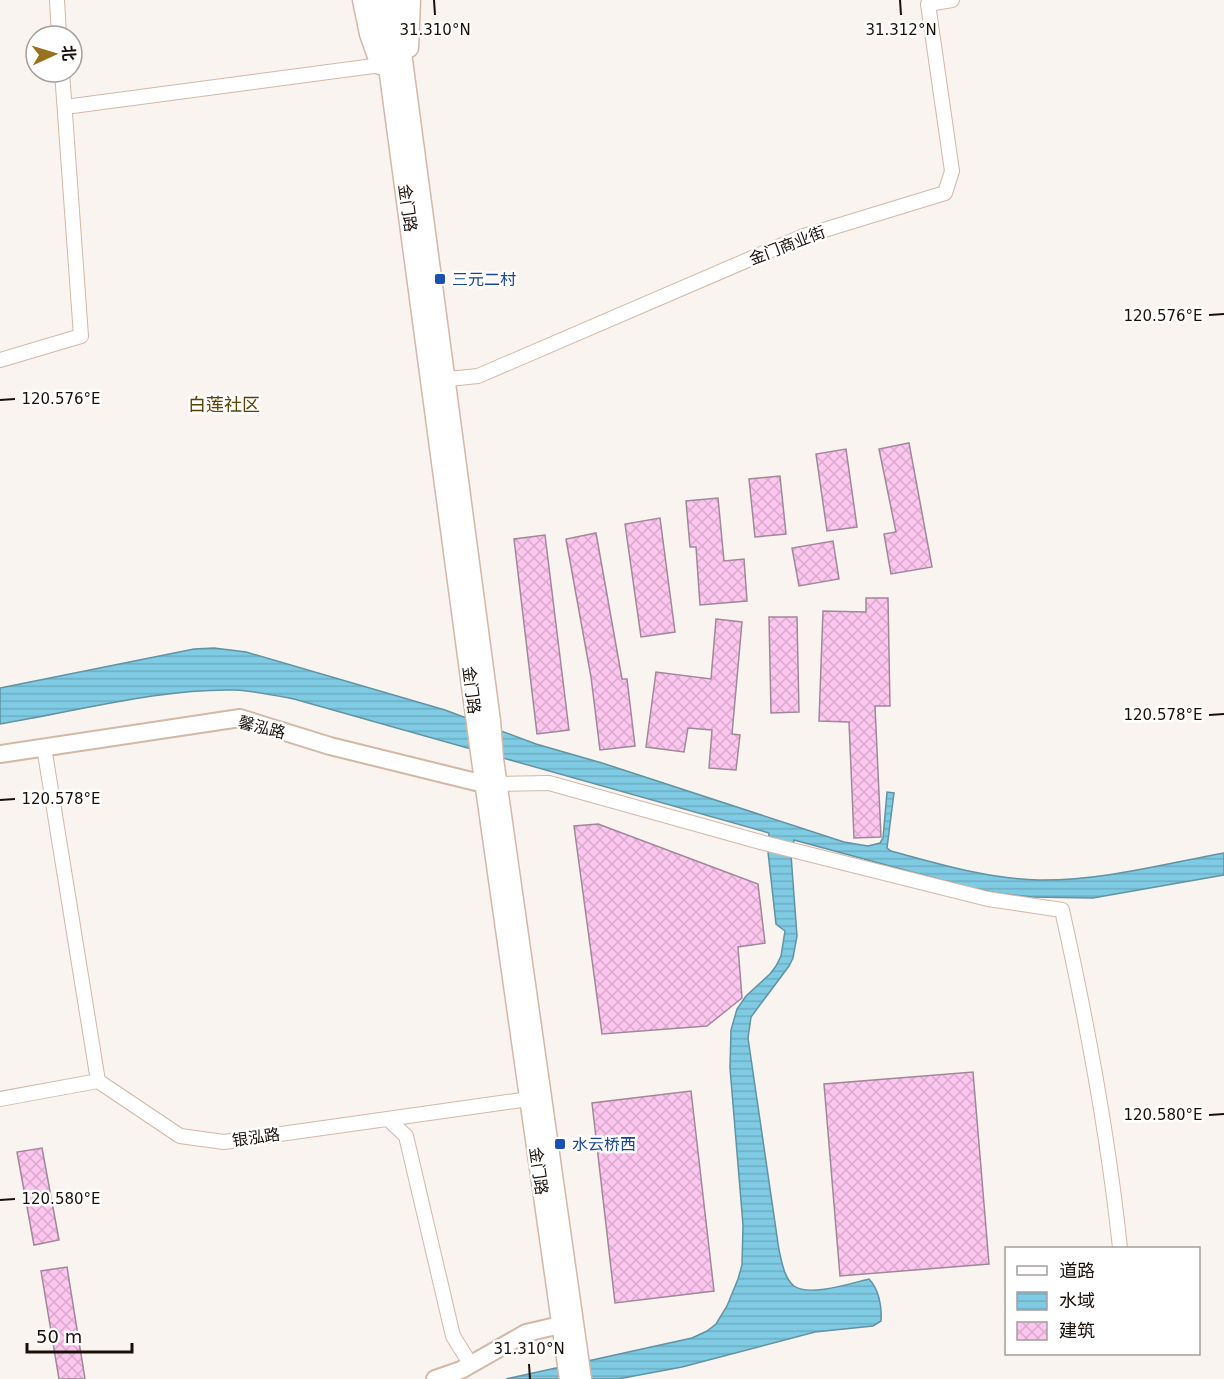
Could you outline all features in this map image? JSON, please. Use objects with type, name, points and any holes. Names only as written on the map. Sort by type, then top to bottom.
[{"type":"main road","points":[[362,0],[369,34],[381,66],[400,102]]},
{"type":"main road","name":"金门路","points":[[379,0],[400,102],[487,756],[572,1356],[569,1379]]},
{"type":"main road","name":"金门路","points":[[395,0],[400,102]]},
{"type":"main road","points":[[400,102],[411,0]]},
{"type":"main road","name":"金门路","points":[[491,784],[529,1099],[560,1325],[582,1379]]},
{"type":"street","points":[[57,0],[58,24]]},
{"type":"street","name":"金门商业街","points":[[437,380],[478,376],[801,237],[945,193],[952,171],[928,4],[952,0]]},
{"type":"street","points":[[65,107],[381,66]]},
{"type":"street","points":[[0,360],[81,336],[63,84]]},
{"type":"street","name":"馨泓路","points":[[0,753],[240,718],[330,746],[491,784]]},
{"type":"street","points":[[0,1099],[98,1081],[44,747]]},
{"type":"street","points":[[491,784],[549,783],[806,854],[988,899],[1062,910],[1089,1033],[1112,1171],[1120,1247]]},
{"type":"street","name":"银泓路","points":[[98,1081],[180,1136],[224,1142],[529,1099]]},
{"type":"street","points":[[389,1120],[406,1136],[453,1336],[471,1365]]},
{"type":"street","points":[[435,1379],[471,1365],[526,1333],[560,1325]]},
{"type":"water","points":[[214,648],[246,652],[445,710],[536,744],[602,763],[844,842],[868,846],[880,843],[883,838],[887,792],[894,793],[887,848],[964,870],[1020,879],[1062,880],[1132,871],[1224,853],[1224,875],[1093,898],[1031,897],[971,888],[794,840],[791,855],[797,936],[793,958],[751,1017],[748,1038],[779,1250],[788,1279],[794,1286],[801,1289],[820,1290],[869,1279],[879,1298],[881,1321],[873,1326],[815,1332],[682,1367],[618,1379],[506,1379],[692,1338],[716,1324],[727,1306],[742,1265],[743,1225],[730,1068],[731,1030],[737,1009],[746,996],[776,966],[781,956],[785,931],[776,924],[768,852],[769,833],[294,699],[257,692],[207,690],[177,693],[0,724],[0,688],[194,649]]},
{"type":"building","points":[[909,443],[932,567],[891,574],[884,534],[896,532],[879,449]]},
{"type":"building","points":[[846,449],[857,527],[827,531],[816,454]]},
{"type":"building","points":[[780,476],[786,534],[755,537],[749,479]]},
{"type":"building","points":[[718,498],[724,561],[744,559],[747,601],[700,605],[696,547],[690,547],[686,501]]},
{"type":"building","points":[[660,518],[675,632],[641,637],[625,524]]},
{"type":"building","points":[[596,533],[622,679],[627,679],[635,746],[600,750],[591,677],[566,539]]},
{"type":"building","points":[[545,535],[569,730],[537,734],[514,539]]},
{"type":"building","points":[[833,541],[839,579],[799,586],[792,548]]},
{"type":"building","points":[[866,598],[888,598],[890,706],[875,706],[881,837],[854,838],[849,722],[819,721],[823,611],[866,612]]},
{"type":"building","points":[[769,617],[797,617],[799,712],[771,713]]},
{"type":"building","points":[[716,619],[742,622],[732,734],[740,735],[736,770],[709,768],[712,730],[688,728],[684,752],[646,747],[656,672],[711,679]]},
{"type":"building","points":[[598,824],[758,884],[765,943],[738,947],[742,998],[707,1026],[602,1034],[574,826]]},
{"type":"building","points":[[973,1072],[989,1264],[840,1276],[824,1084]]},
{"type":"building","points":[[691,1091],[714,1291],[615,1303],[592,1103]]},
{"type":"building","points":[[42,1148],[59,1240],[34,1245],[17,1152]]},
{"type":"building","points":[[67,1267],[85,1379],[59,1379],[41,1271]]},
{"type":"place","name":"三元二村","points":[[440,279]]},
{"type":"place","name":"水云桥西","points":[[560,1144]]},
{"type":"district","name":"白莲社区","points":[[224,405]]}]
